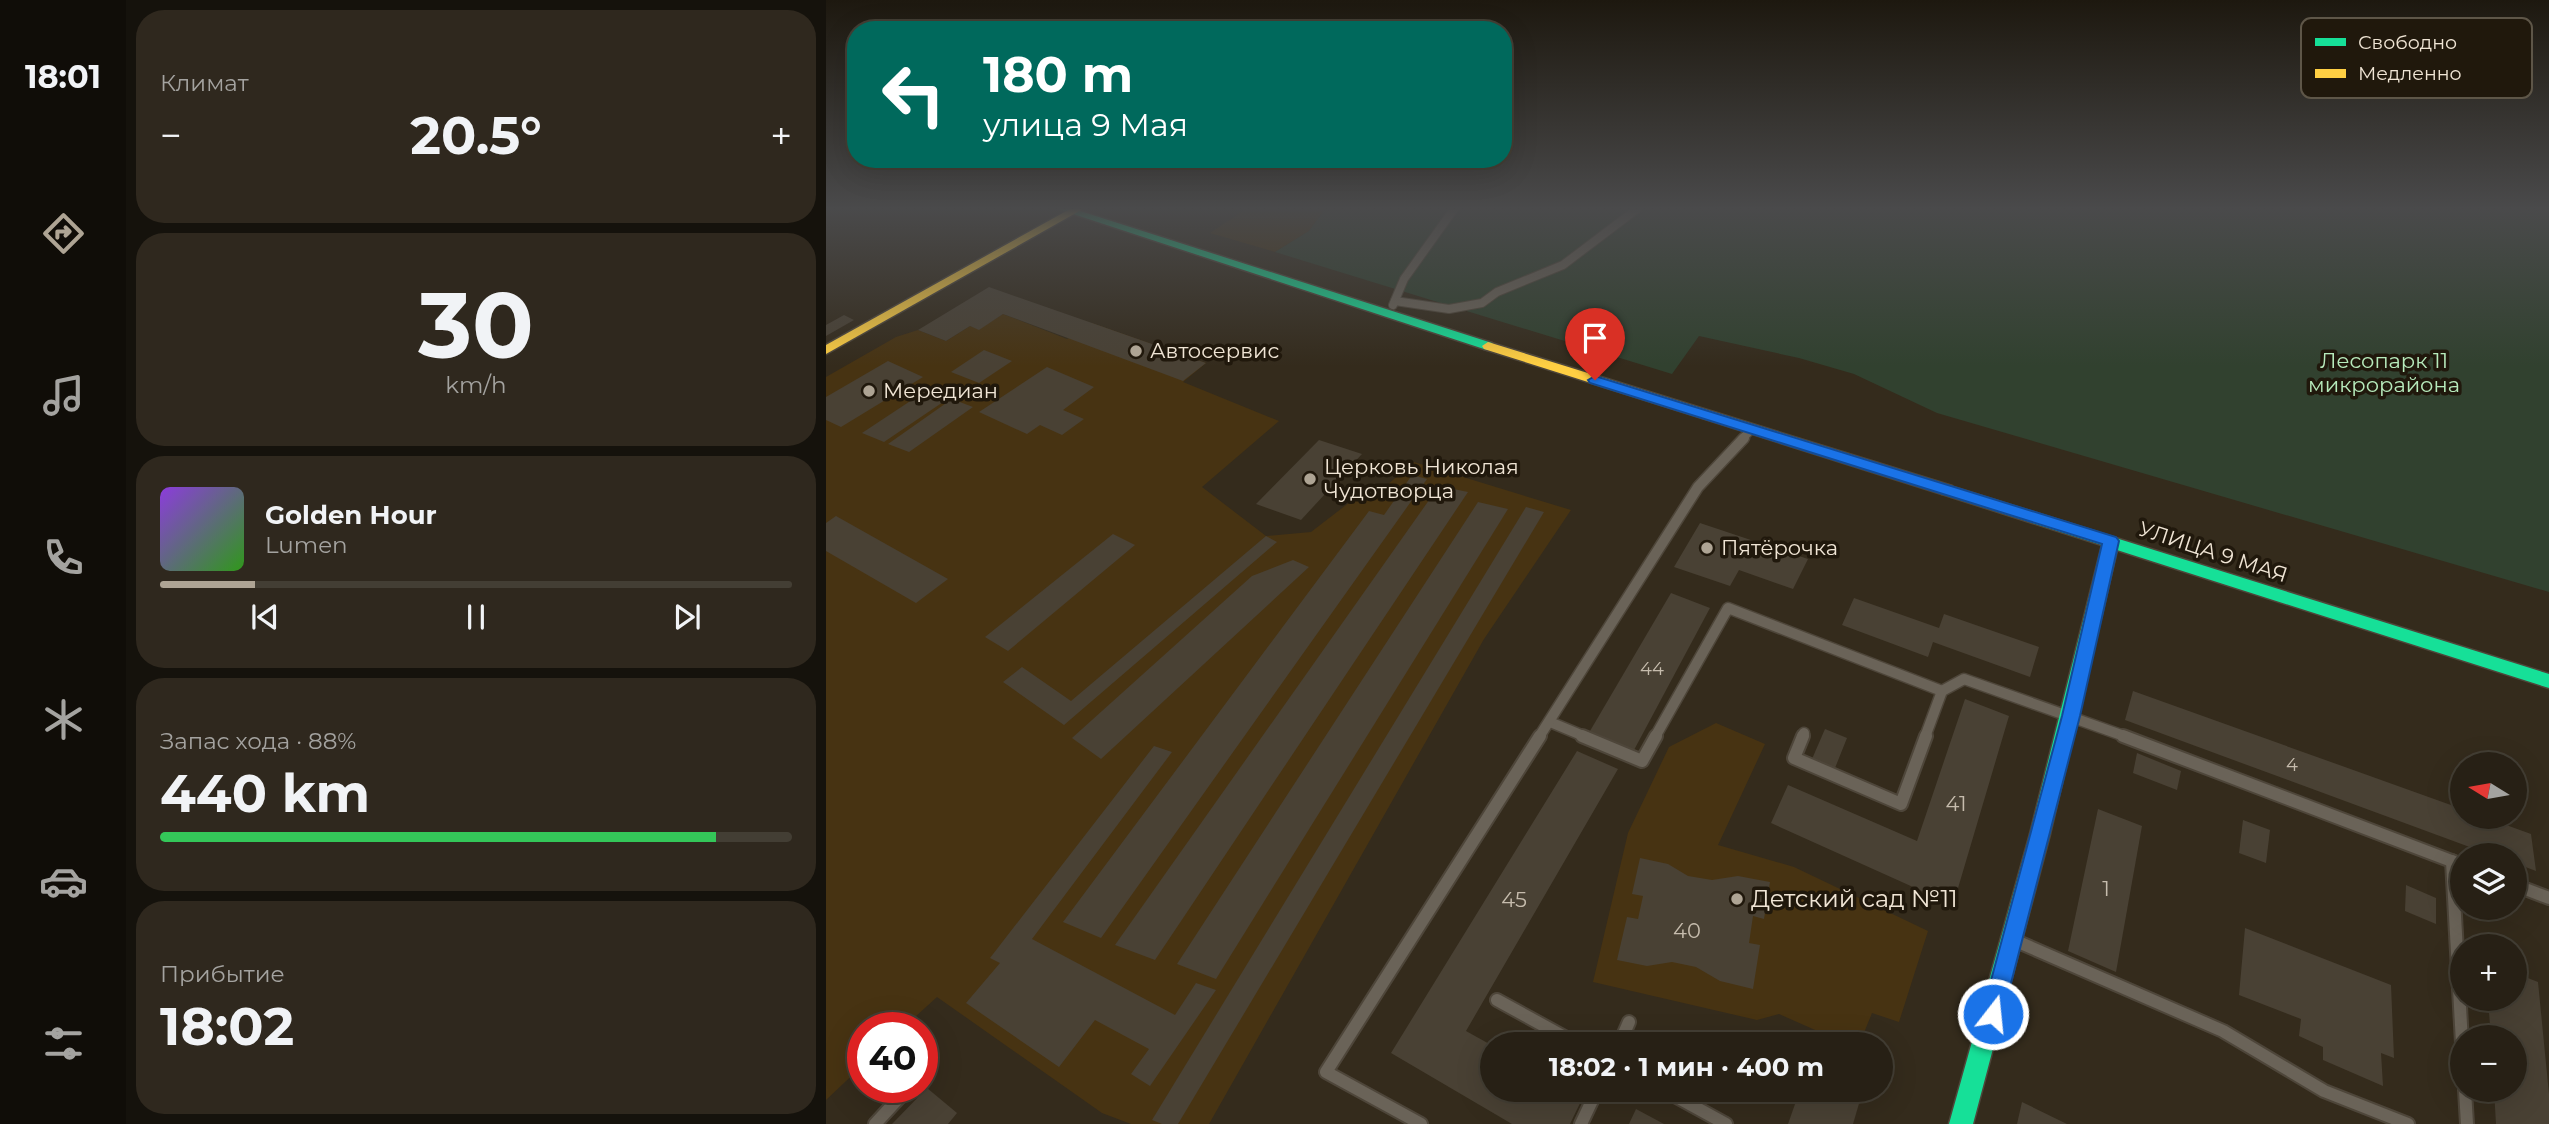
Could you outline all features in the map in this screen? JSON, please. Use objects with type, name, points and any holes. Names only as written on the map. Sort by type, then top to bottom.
[{"type":"main road","points":[[826,350],[981,261]]},
{"type":"main road","name":"УЛИЦА 9 МАЯ","points":[[1239,261],[1391,308],[1751,430],[2111,541],[2549,681]]},
{"type":"main road","points":[[1961,1124],[2014,941],[2071,716],[2111,541]]},
{"type":"lane","points":[[1417,261],[1404,279],[1391,308],[1449,309],[1482,303],[1497,292],[1568,261]]},
{"type":"lane","points":[[1421,1124],[1326,1072],[1698,487],[1751,430]]},
{"type":"lane","points":[[1549,722],[1643,761],[1728,608],[1942,691]]},
{"type":"lane","points":[[1804,733],[1794,758],[1901,804],[1942,691],[1964,679],[2071,716],[2450,860]]},
{"type":"lane","points":[[2527,890],[2549,898]]},
{"type":"lane","points":[[2459,920],[2462,1025]]},
{"type":"lane","points":[[2014,941],[2223,1031],[2324,1091],[2408,1124]]},
{"type":"lane","points":[[1497,1000],[1555,1032]]},
{"type":"lane","points":[[1625,1032],[1629,1022]]},
{"type":"lane","points":[[1581,1124],[1591,1102]]},
{"type":"lane","points":[[1686,1102],[1726,1124]]},
{"type":"lane","points":[[2466,1102],[2467,1124]]},
{"type":"lane","points":[[875,1124],[894,1103]]},
{"type":"shaded area","points":[[1003,314],[1067,339],[1092,323],[1206,363],[1183,382],[1279,421],[1202,487],[1266,536],[1311,532],[1363,492],[1373,497],[1414,462],[1571,510],[1484,639],[1209,1124],[1131,1124],[1102,1113],[937,997],[920,1012],[847,1012],[847,1080],[826,1100],[826,377],[896,337],[918,330],[946,341],[970,326],[979,329]]},
{"type":"shaded area","name":"Детский сад №11","points":[[1716,723],[1765,744],[1718,845],[1794,867],[1928,931],[1899,1022],[1872,1013],[1864,1032],[1820,1032],[1779,1014],[1757,1020],[1593,982],[1628,833],[1669,747]]},
{"type":"green space","name":"Лесопарк 11 микрорайона","points":[[1306,261],[2549,261],[2549,592],[1937,413],[1854,374],[1799,358],[1699,336],[1672,374]]},
{"type":"building","points":[[989,287],[1206,363],[1183,381],[1003,314],[979,330],[970,326],[946,341],[918,330]]},
{"type":"building","points":[[844,315],[854,320],[826,336],[826,325]]},
{"type":"building","points":[[984,350],[1012,361],[979,383],[951,372]]},
{"type":"building","name":"Мередиан","points":[[888,361],[923,377],[841,427],[826,420],[826,397]]},
{"type":"building","points":[[1047,367],[1094,387],[1063,410],[1084,419],[1062,435],[1040,425],[1027,434],[979,412]]},
{"type":"building","points":[[927,390],[949,398],[884,442],[862,433]]},
{"type":"building","points":[[952,399],[973,407],[909,452],[888,444]]},
{"type":"building","name":"Церковь Николая Чудотворца","points":[[1319,440],[1362,454],[1301,520],[1256,504]]},
{"type":"building","points":[[1412,475],[1427,479],[1101,938],[1063,922],[1369,511],[1384,515]]},
{"type":"building","points":[[1439,486],[1468,492],[1155,960],[1115,945]]},
{"type":"building","points":[[1478,502],[1508,509],[1216,979],[1177,964]]},
{"type":"building","points":[[1526,507],[1544,512],[1178,1124],[1162,1124],[1152,1120]]},
{"type":"building","points":[[836,516],[948,579],[916,603],[826,551],[826,523]]},
{"type":"building","points":[[1700,523],[1808,559],[1793,589],[1739,570],[1730,586],[1674,567]]},
{"type":"building","points":[[1113,534],[1135,545],[1008,651],[985,637]]},
{"type":"building","points":[[1266,536],[1277,542],[1064,725],[1003,682],[1022,667],[1071,701]]},
{"type":"building","points":[[1293,560],[1309,567],[1101,759],[1072,738],[1252,576]]},
{"type":"building","points":[[1671,593],[1710,608],[1634,750],[1590,731]]},
{"type":"building","points":[[1854,598],[1939,628],[1944,614],[2039,647],[2030,677],[1933,642],[1928,657],[1842,625]]},
{"type":"building","points":[[2133,691],[2450,805],[2450,830],[2520,830],[2531,834],[2536,871],[2527,868],[2527,843],[2459,843],[2125,720]]},
{"type":"building","points":[[1965,699],[2009,716],[1953,905],[1771,823],[1788,785],[1917,841]]},
{"type":"building","points":[[1825,729],[1847,738],[1835,768],[1812,759]]},
{"type":"building","points":[[1154,746],[1172,752],[1032,939],[1175,1015],[1196,983],[1216,990],[1150,1086],[1131,1074],[1149,1049],[1095,1020],[1059,1067],[966,1003],[1000,963],[990,958]]},
{"type":"building","points":[[1577,751],[1618,769],[1466,1031],[1480,1039],[1480,1102],[1581,1102],[1570,1124],[1512,1124],[1391,1053]]},
{"type":"building","points":[[2137,753],[2181,771],[2177,790],[2133,773]]},
{"type":"building","points":[[2098,809],[2142,826],[2116,972],[2068,951]]},
{"type":"building","points":[[2243,820],[2270,830],[2266,863],[2239,853]]},
{"type":"building","points":[[1640,858],[1668,864],[1688,876],[1712,880],[1738,876],[1770,882],[1764,919],[1753,916],[1749,943],[1760,945],[1753,989],[1720,981],[1696,967],[1672,962],[1647,966],[1617,960],[1627,917],[1638,919],[1643,896],[1632,894]]},
{"type":"building","points":[[2406,885],[2436,898],[2436,924],[2405,911]]},
{"type":"building","points":[[2245,928],[2391,985],[2394,1058],[2381,1053],[2383,1086],[2323,1060],[2323,1047],[2299,1036],[2301,1019],[2239,995]]},
{"type":"building","points":[[2527,978],[2538,982],[2549,1094],[2549,1124],[2496,1124],[2495,1102],[2527,1102],[2527,1025],[2490,1025],[2489,1011],[2527,1011]]},
{"type":"building","points":[[938,1097],[957,1113],[948,1124],[892,1124],[912,1103],[938,1103]]},
{"type":"building","points":[[1796,1102],[1859,1102],[1853,1124],[1788,1124]]},
{"type":"building","points":[[2022,1102],[2067,1124],[2017,1124]]},
{"type":"building","points":[[1636,1109],[1664,1124],[1629,1124]]},
{"type":"traffic: fast","points":[[1226,261],[1488,346]]},
{"type":"traffic: fast","points":[[1947,490],[2549,681]]},
{"type":"traffic: fast","points":[[1961,1124],[2040,834],[2111,541]]},
{"type":"traffic: slow","points":[[826,350],[984,261]]},
{"type":"traffic: slow","points":[[1488,346],[1947,490]]},
{"type":"place","name":"Автосервис","points":[[1136,351]]},
{"type":"place","name":"Мередиан","points":[[869,391]]},
{"type":"place","name":"Церковь Николая Чудотворца","points":[[1310,479]]},
{"type":"place","name":"Пятёрочка","points":[[1707,548]]},
{"type":"place","name":"Детский сад №11","points":[[1737,899]]},
{"type":"route","points":[[1595,380],[2111,541],[2071,716],[1993,1014]]}]
